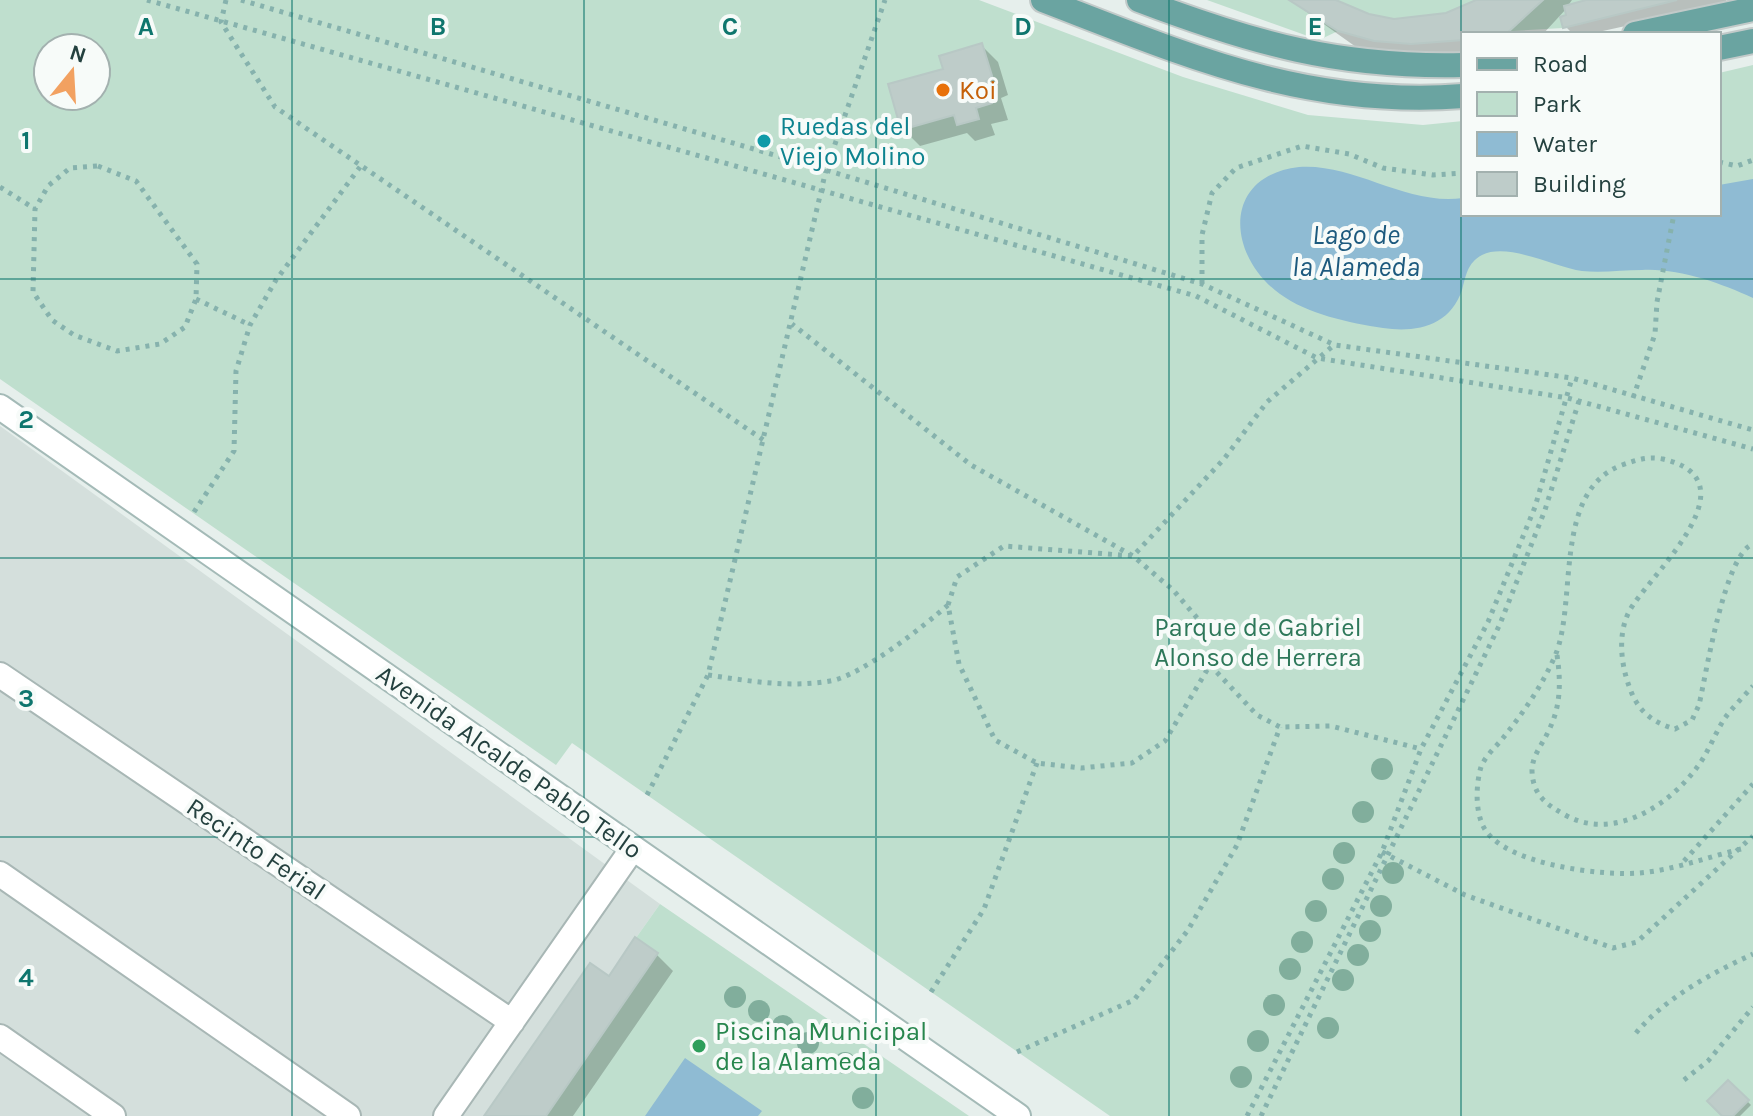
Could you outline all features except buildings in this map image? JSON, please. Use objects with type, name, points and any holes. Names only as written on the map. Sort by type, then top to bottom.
[{"type":"main road","points":[[1043,0],[1204,62],[1254,77],[1355,95],[1461,96]]},
{"type":"main road","points":[[1139,0],[1218,30],[1323,57],[1376,64],[1461,65]]},
{"type":"main road","points":[[1644,32],[1753,9]]},
{"type":"main road","points":[[1721,48],[1753,41]]},
{"type":"street","name":"Avenida Alcalde Pablo Tello","points":[[0,407],[1018,1116]]},
{"type":"street","name":"Recinto Ferial","points":[[0,675],[512,1022]]},
{"type":"street","points":[[446,1116],[633,848]]},
{"type":"street","points":[[0,874],[348,1116]]},
{"type":"street","points":[[0,1037],[113,1116]]},
{"type":"path","points":[[147,0],[1196,296],[1317,358],[1568,398],[1753,449]]},
{"type":"path","points":[[226,0],[221,22],[275,107],[765,441]]},
{"type":"path","points":[[241,0],[826,170],[1202,284],[1335,345],[1572,378],[1753,430]]},
{"type":"path","points":[[647,795],[708,675],[765,441],[821,189],[885,0]]},
{"type":"path","points":[[1202,284],[1202,235],[1212,193],[1236,168],[1302,146],[1349,154],[1383,168],[1433,175],[1461,173]]},
{"type":"path","points":[[1721,162],[1737,166],[1753,160]]},
{"type":"path","points":[[98,166],[136,181],[197,264],[196,299],[185,327],[160,344],[117,351],[74,335],[52,320],[33,292],[35,209],[48,186],[70,168],[98,166]]},
{"type":"path","points":[[180,532],[234,451],[236,371],[250,325],[276,280],[360,167]]},
{"type":"path","points":[[0,187],[35,209]]},
{"type":"path","points":[[1633,398],[1655,334],[1657,302],[1674,216]]},
{"type":"path","points":[[196,299],[250,325]]},
{"type":"path","points":[[792,324],[971,465],[1133,556],[1173,590],[1205,627],[1210,665],[1257,715],[1280,727],[1331,726],[1421,749]]},
{"type":"path","points":[[1133,556],[1224,459],[1267,402],[1335,345]]},
{"type":"path","points":[[1247,1116],[1382,852],[1421,749],[1488,622],[1535,507],[1572,378]]},
{"type":"path","points":[[1261,1116],[1390,857],[1432,758],[1500,624],[1545,510],[1579,401]]},
{"type":"path","points":[[1753,544],[1747,546],[1731,570],[1699,705],[1692,720],[1675,729],[1654,723],[1634,701],[1623,670],[1622,634],[1632,606],[1678,555],[1699,524],[1705,492],[1699,477],[1665,459],[1644,457],[1611,469],[1583,501],[1573,538],[1556,653],[1561,683],[1557,705],[1548,732],[1536,751],[1532,771],[1537,793],[1543,803],[1573,819],[1597,825],[1625,821],[1667,801],[1698,766],[1726,717],[1753,686]]},
{"type":"path","points":[[1133,556],[1004,546],[957,577],[948,605],[959,664],[995,740],[1037,763],[1081,768],[1132,763],[1165,741],[1210,665]]},
{"type":"path","points":[[708,675],[771,685],[834,681],[913,637],[948,605]]},
{"type":"path","points":[[1556,653],[1533,697],[1482,764],[1476,793],[1484,828],[1508,851],[1595,873],[1643,873],[1741,849]]},
{"type":"path","points":[[1017,1052],[1134,1000],[1188,930],[1237,845],[1280,727]]},
{"type":"path","points":[[931,992],[984,909],[1037,763]]},
{"type":"path","points":[[1684,862],[1753,784]]},
{"type":"path","points":[[1382,852],[1465,895],[1613,948],[1637,942],[1753,836]]},
{"type":"path","points":[[1636,1033],[1646,1021],[1681,994],[1753,954]]},
{"type":"path","points":[[1684,1080],[1708,1061],[1753,1007]]},
{"type":"shaded area","points":[[0,426],[660,904],[609,976],[589,963],[484,1116],[0,1116]]},
{"type":"green space","name":"Parque de Gabriel Alonso de Herrera","points":[[0,0],[979,0],[1183,77],[1308,115],[1423,125],[1461,121],[1461,216],[1721,216],[1721,73],[1753,65],[1753,1116],[1110,1116],[572,743],[556,765],[0,379]]},
{"type":"green space","points":[[1207,0],[1677,0],[1563,28],[1461,32],[1461,40],[1386,40],[1338,31],[1319,40]]},
{"type":"green space","name":"Piscina Municipal de la Alameda","points":[[660,904],[969,1116],[484,1116],[590,963],[609,976]]},
{"type":"water","name":"Lago de la Alameda","points":[[1299,167],[1320,168],[1340,171],[1421,196],[1461,198],[1461,216],[1721,216],[1721,185],[1753,179],[1753,298],[1713,282],[1670,271],[1582,271],[1505,251],[1482,255],[1473,262],[1457,302],[1449,312],[1430,324],[1419,328],[1395,329],[1329,317],[1291,301],[1262,278],[1242,239],[1240,220],[1245,201],[1256,185],[1274,173]]},
{"type":"water","points":[[685,1058],[762,1111],[758,1116],[645,1116]]},
{"type":"place","name":"Koi","points":[[943,90]]},
{"type":"place","name":"Ruedas del Viejo Molino","points":[[764,141]]},
{"type":"place","name":"Piscina Municipal de la Alameda","points":[[699,1046]]}]
